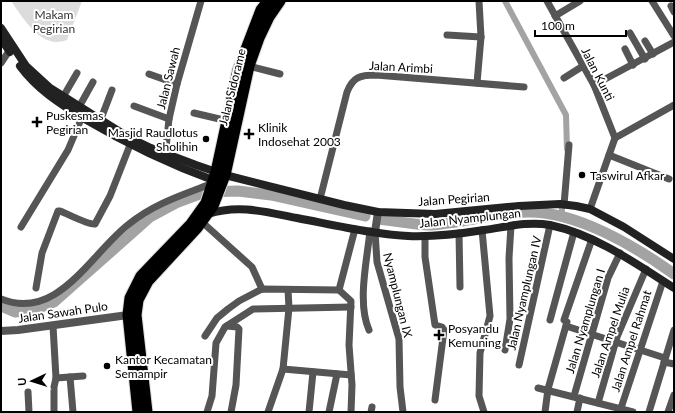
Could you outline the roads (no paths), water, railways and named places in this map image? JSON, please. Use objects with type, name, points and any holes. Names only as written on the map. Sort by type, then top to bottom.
[{"type":"highway","name":"Jalan Sidorame","points":[[217,185],[238,70],[261,10],[268,1]]},
{"type":"highway","name":"Jalan Sidorame","points":[[217,185],[258,38],[269,17],[280,1]]},
{"type":"highway","points":[[147,412],[136,315],[138,300],[148,281],[205,218],[217,185]]},
{"type":"highway","points":[[138,412],[128,315],[130,298],[141,276],[191,224],[200,213],[217,185]]},
{"type":"main road","points":[[1,28],[32,72],[63,97],[130,145],[165,158]]},
{"type":"main road","points":[[1,39],[38,87],[61,104],[82,117],[99,123],[128,137],[165,158]]},
{"type":"main road","name":"Jalan Pegirian","points":[[165,158],[217,185],[320,199],[378,212],[444,214],[508,207],[563,205],[590,209],[630,231],[674,259]]},
{"type":"main road","name":"Jalan Nyamplungan","points":[[205,218],[231,208],[250,209],[355,229],[425,236],[511,226],[536,224],[550,225],[592,239],[620,253],[674,288]]},
{"type":"street","name":"Jalan Sawah","points":[[165,158],[169,119],[200,1]]},
{"type":"street","points":[[477,83],[481,37],[479,1]]},
{"type":"street","name":"Jalan Kunti","points":[[547,1],[594,85],[615,138]]},
{"type":"street","points":[[555,16],[580,1]]},
{"type":"street","points":[[652,1],[674,36]]},
{"type":"street","points":[[630,33],[646,58]]},
{"type":"street","points":[[447,35],[481,37]]},
{"type":"street","points":[[645,41],[653,54]]},
{"type":"street","points":[[594,85],[674,42]]},
{"type":"street","points":[[625,49],[633,65]]},
{"type":"street","points":[[1,62],[9,51]]},
{"type":"street","points":[[249,66],[280,74]]},
{"type":"street","points":[[564,78],[583,66]]},
{"type":"street","points":[[63,97],[77,73]]},
{"type":"street","points":[[149,74],[177,84]]},
{"type":"street","name":"Jalan Arimbi","points":[[320,199],[347,92],[354,79],[360,76],[376,75],[524,87]]},
{"type":"street","points":[[79,107],[93,82]]},
{"type":"street","points":[[99,123],[112,90]]},
{"type":"street","points":[[590,209],[615,138],[674,105]]},
{"type":"street","points":[[134,106],[169,119]]},
{"type":"street","points":[[194,113],[228,121]]},
{"type":"street","points":[[21,227],[68,150],[82,117]]},
{"type":"street","points":[[36,288],[42,253],[58,212],[73,216],[91,225],[95,224],[110,196],[130,145]]},
{"type":"street","points":[[563,205],[569,145]]},
{"type":"street","points":[[609,155],[669,179]]},
{"type":"street","points":[[1,298],[30,304],[48,299],[64,287],[127,225],[140,215],[167,201],[217,185]]},
{"type":"street","points":[[369,330],[364,315],[364,293],[373,231],[378,212]]},
{"type":"street","points":[[205,218],[252,268],[262,290]]},
{"type":"street","name":"Jalan Nyamplungan IV","points":[[519,365],[550,225]]},
{"type":"street","points":[[505,350],[510,319],[509,258],[511,226]]},
{"type":"street","points":[[339,290],[355,229]]},
{"type":"street","points":[[482,230],[490,316],[480,353],[479,396],[484,412]]},
{"type":"street","name":"Nyamplungan IX","points":[[373,231],[378,267],[399,339],[400,387],[403,412]]},
{"type":"street","points":[[550,320],[574,232]]},
{"type":"street","points":[[459,233],[460,287]]},
{"type":"street","points":[[425,236],[425,257],[435,325],[442,327],[444,330],[436,400]]},
{"type":"street","points":[[545,412],[548,389],[567,322],[564,320],[592,239]]},
{"type":"street","name":"Jalan Nyamplungan I","points":[[577,412],[577,397],[591,333],[608,278],[620,253]]},
{"type":"street","name":"Jalan Ampel Mulia","points":[[598,403],[616,342],[629,305],[646,269]]},
{"type":"street","name":"Jalan Ampel Rahmat","points":[[621,408],[663,281]]},
{"type":"street","points":[[206,336],[218,318],[228,308],[239,300],[262,290],[339,290],[350,298],[351,308],[349,345],[351,412]]},
{"type":"street","points":[[268,412],[283,369],[289,308],[288,290]]},
{"type":"street","points":[[207,412],[212,396],[216,343],[227,326],[253,309],[351,308]]},
{"type":"street","name":"Jalan Sawah Pulo","points":[[1,331],[53,326],[128,315]]},
{"type":"street","points":[[53,326],[56,378],[54,387],[54,412]]},
{"type":"street","points":[[227,326],[237,327],[239,329],[236,385],[231,412]]},
{"type":"street","points":[[566,326],[640,348],[674,364]]},
{"type":"street","points":[[649,412],[674,330]]},
{"type":"street","points":[[283,369],[351,375]]},
{"type":"street","points":[[309,412],[313,372]]},
{"type":"street","points":[[329,412],[338,374]]},
{"type":"street","points":[[56,378],[83,376]]},
{"type":"street","points":[[70,377],[73,412]]},
{"type":"street","points":[[538,388],[548,389],[633,412]]},
{"type":"street","points":[[28,392],[29,412]]},
{"type":"street","points":[[668,412],[674,395]]},
{"type":"waterway","points":[[505,1],[566,115],[567,149]]},
{"type":"waterway","points":[[1,306],[15,312],[34,310],[54,302],[150,217],[178,202],[205,192],[238,191],[271,195],[365,216]]},
{"type":"waterway","points":[[561,216],[563,202]]},
{"type":"waterway","points":[[379,219],[431,225],[515,213],[546,213],[565,217],[604,232],[641,252],[674,274]]},
{"type":"place","name":"Puskesmas Pegirian","points":[[37,122]]},
{"type":"place","name":"Klinik Indosehat 2003","points":[[249,134]]},
{"type":"place","name":"Masjid Raudlotus Sholihin","points":[[206,139]]},
{"type":"place","name":"Taswirul Afkar","points":[[582,175]]},
{"type":"place","name":"Posyandu Kemuning","points":[[439,335]]},
{"type":"place","name":"Kantor Kecamatan Semampir","points":[[107,366]]},
{"type":"park label","name":"Makam Pegirian","points":[[54,21]]}]
